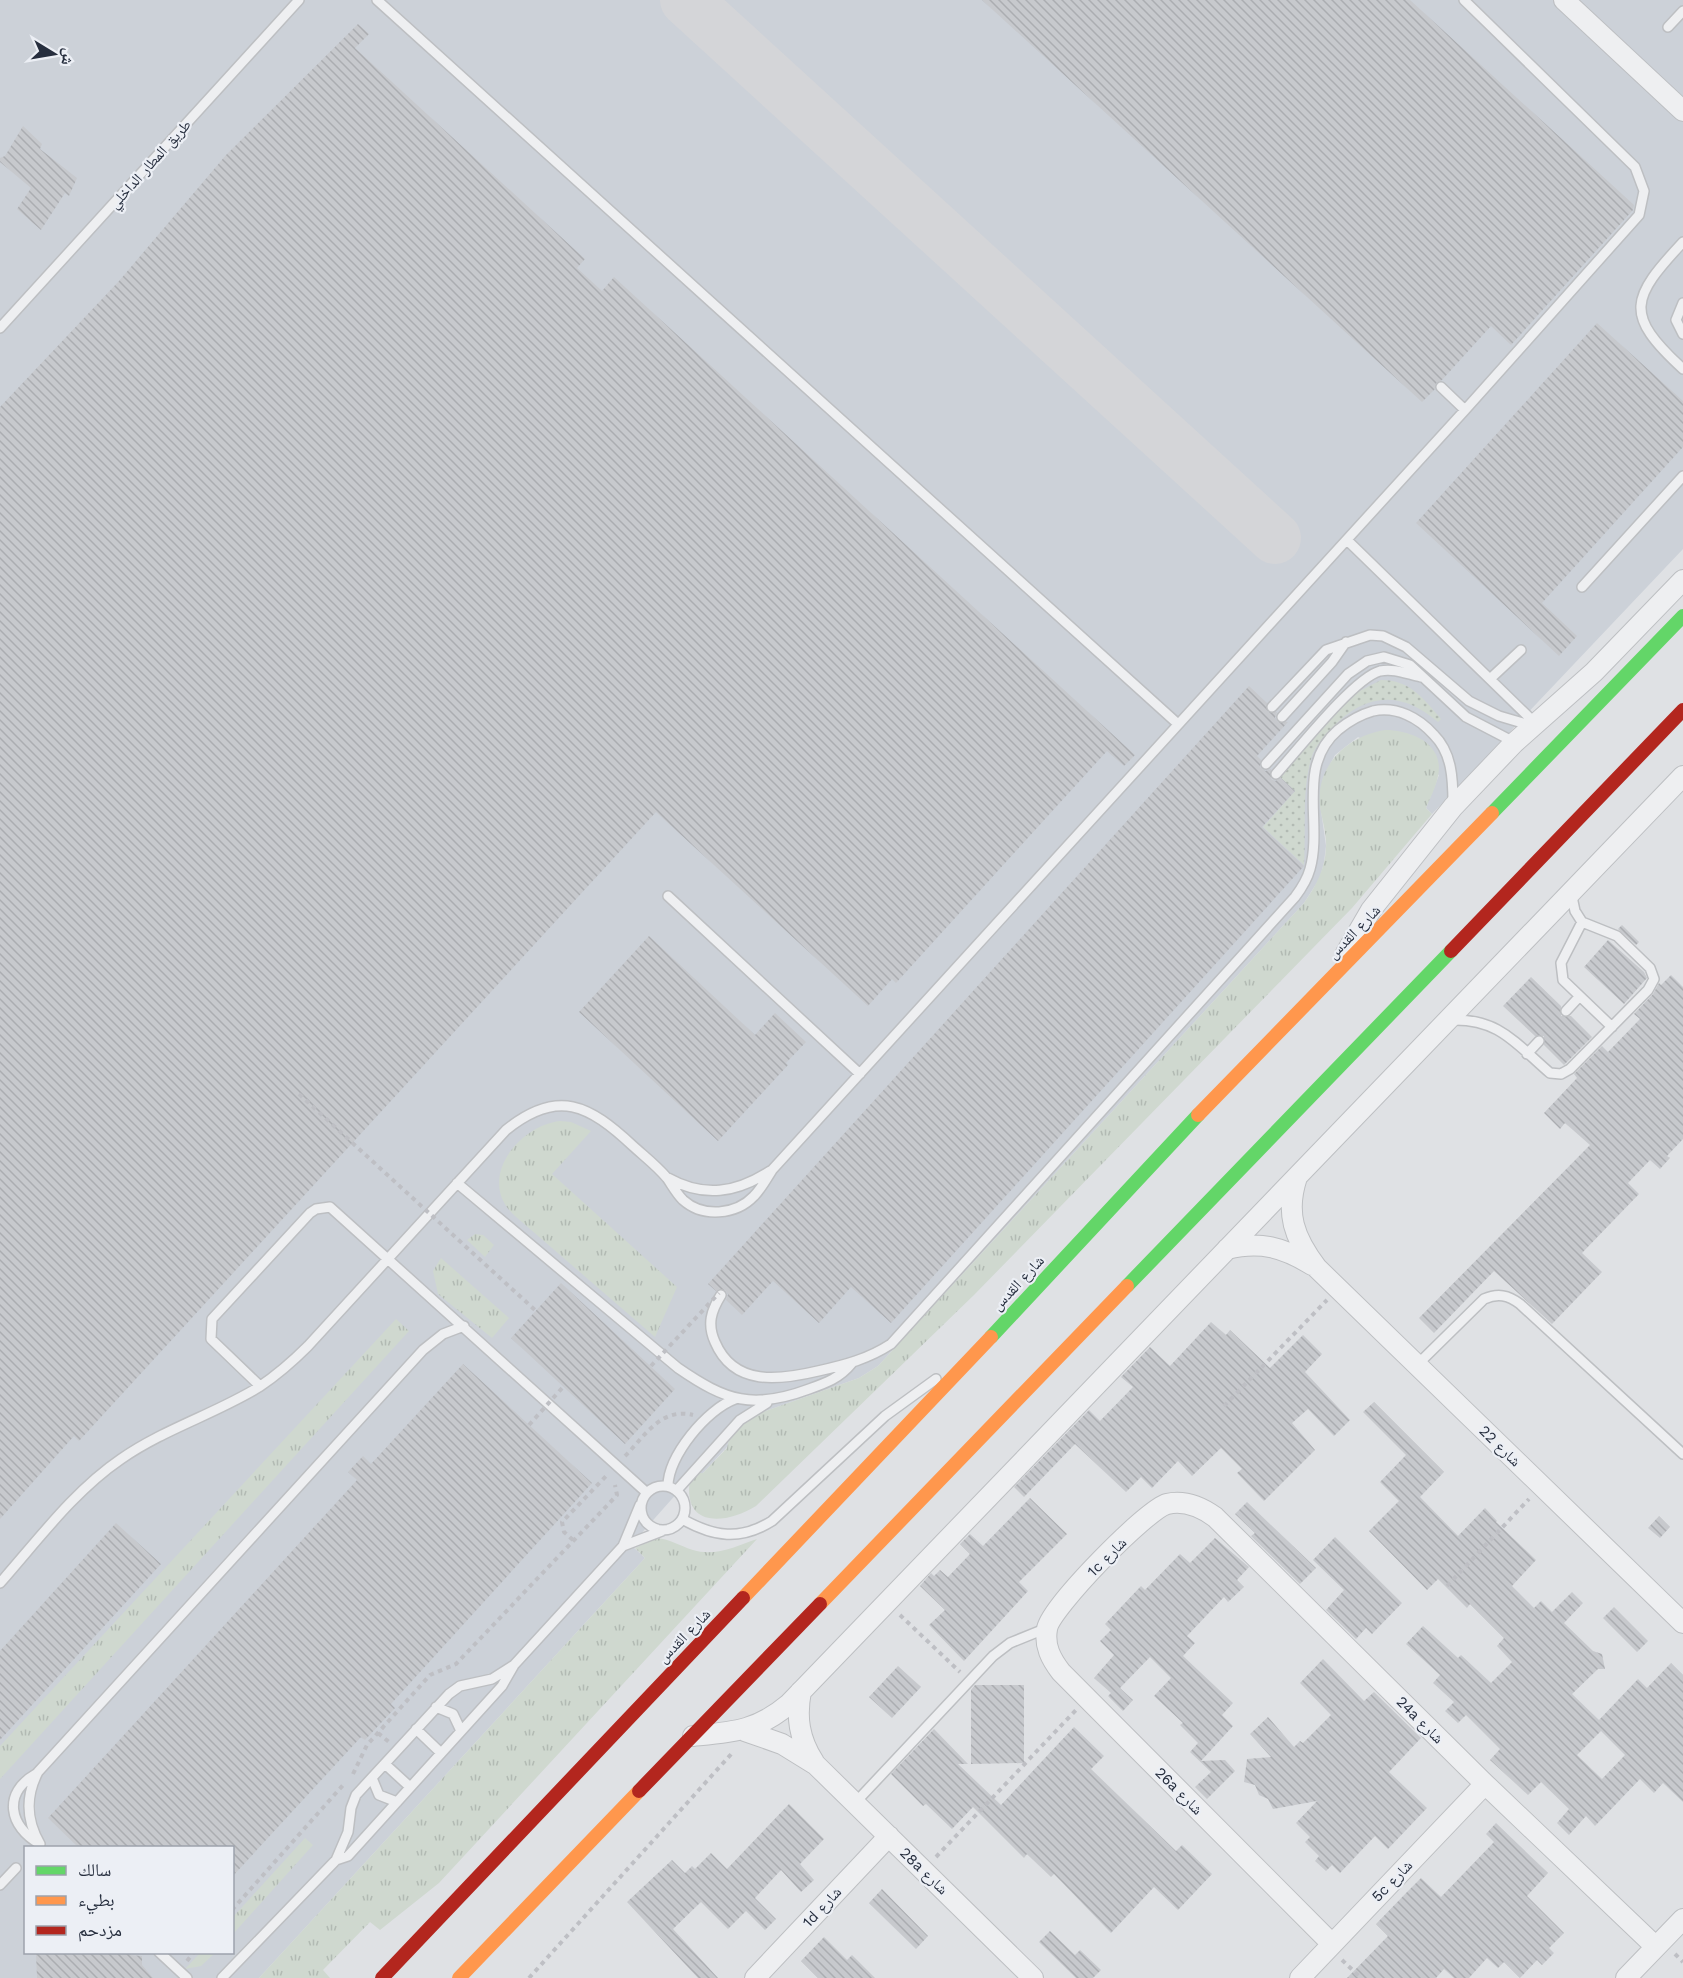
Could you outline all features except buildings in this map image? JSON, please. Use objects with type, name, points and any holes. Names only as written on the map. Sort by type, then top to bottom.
[{"type":"main road","name":"شارع القدس","points":[[382,1978],[978,1351],[1172,1142],[1683,616]]},
{"type":"main road","points":[[459,1978],[1683,710]]},
{"type":"street","points":[[1564,0],[1683,111]]},
{"type":"street","points":[[1336,973],[1371,910],[1453,807],[1514,742],[1588,678],[1683,580]]},
{"type":"street","points":[[693,1736],[748,1732],[776,1715],[1683,776]]},
{"type":"street","name":"شارع 22","points":[[1297,1176],[1290,1207],[1292,1224],[1298,1241],[1317,1268],[1683,1623]]},
{"type":"street","name":"شارع 22","points":[[1227,1249],[1246,1244],[1269,1246],[1289,1252],[1317,1268]]},
{"type":"street","name":"1c شارع","points":[[1047,1628],[1060,1603],[1149,1514],[1168,1504],[1180,1503]]},
{"type":"street","name":"24a شارع","points":[[1180,1503],[1204,1509],[1215,1517],[1485,1784],[1656,1947]]},
{"type":"street","name":"26a شارع","points":[[1047,1628],[1048,1651],[1053,1662],[1331,1946]]},
{"type":"street","name":"28a شارع","points":[[801,1690],[798,1722],[801,1737],[816,1764]]},
{"type":"street","name":"28a شارع","points":[[748,1732],[782,1744],[816,1764],[1033,1978]]},
{"type":"street","name":"5c شارع","points":[[1300,1978],[1485,1784]]},
{"type":"street","name":"1d شارع","points":[[754,1978],[889,1836]]},
{"type":"street","points":[[1626,1978],[1683,1919]]},
{"type":"lane","name":"طريق المطار الداخلي","points":[[0,328],[299,0]]},
{"type":"lane","points":[[377,0],[1178,724]]},
{"type":"lane","points":[[0,1582],[72,1502],[120,1459],[146,1443],[260,1386],[308,1347],[506,1130],[525,1115],[547,1107],[566,1106],[591,1112],[612,1126],[666,1177],[684,1201],[695,1208],[720,1212],[745,1204],[754,1196],[772,1170],[1347,540],[1632,226],[1639,215],[1644,191],[1635,168],[1464,0]]},
{"type":"lane","points":[[1668,27],[1683,10]]},
{"type":"lane","points":[[1683,242],[1651,277],[1642,300],[1642,312],[1649,335],[1683,369]]},
{"type":"lane","points":[[1683,303],[1676,320],[1683,334]]},
{"type":"lane","points":[[1441,387],[1465,410]]},
{"type":"lane","points":[[1582,587],[1683,476]]},
{"type":"lane","points":[[1347,540],[1491,678],[1535,725]]},
{"type":"lane","points":[[1272,707],[1319,656],[1334,645],[1370,635],[1395,640],[1469,701],[1499,716],[1535,725]]},
{"type":"lane","points":[[1282,717],[1332,662],[1346,642]]},
{"type":"lane","points":[[1491,678],[1521,650]]},
{"type":"lane","points":[[1266,764],[1348,674],[1366,661],[1394,658],[1410,665],[1466,717],[1514,742]]},
{"type":"lane","points":[[1276,774],[1354,688],[1370,675],[1389,670],[1421,677]]},
{"type":"lane","points":[[720,1294],[712,1313],[711,1333],[718,1349],[729,1363],[745,1373],[762,1379],[780,1379],[852,1363],[881,1350],[902,1335],[1295,897],[1310,871],[1313,855],[1316,764],[1321,749],[1332,735],[1360,714],[1386,711],[1412,717],[1440,741],[1447,754],[1453,784],[1453,807]]},
{"type":"lane","points":[[1448,1020],[1467,1019],[1489,1024],[1550,1073],[1561,1074],[1570,1069],[1648,990],[1654,979],[1653,973],[1617,936],[1582,922],[1575,911],[1571,892]]},
{"type":"lane","points":[[668,896],[860,1074]]},
{"type":"lane","points":[[1582,922],[1564,954],[1561,971],[1567,986],[1612,1027]]},
{"type":"lane","points":[[1566,1011],[1579,997]]},
{"type":"lane","points":[[1527,1054],[1539,1041]]},
{"type":"lane","points":[[666,1177],[682,1186],[717,1192],[752,1183],[772,1170]]},
{"type":"lane","points":[[457,1183],[678,1368],[717,1393],[735,1399],[774,1401]]},
{"type":"lane","points":[[260,1386],[211,1339],[212,1319],[310,1214],[316,1209],[330,1207],[646,1492]]},
{"type":"lane","points":[[1417,1365],[1484,1299],[1499,1295],[1507,1296],[1520,1304],[1683,1454]]},
{"type":"lane","points":[[42,1846],[28,1838],[19,1828],[14,1802],[22,1784],[38,1773],[423,1350],[443,1334],[464,1326]]},
{"type":"lane","points":[[682,1519],[712,1534],[743,1535],[758,1530],[772,1521],[885,1416],[978,1351]]},
{"type":"lane","points":[[672,1488],[755,1408],[833,1380],[852,1363]]},
{"type":"lane","points":[[623,1546],[677,1525],[682,1519],[684,1503],[672,1488],[670,1468],[677,1452],[717,1408],[735,1399]]},
{"type":"lane","points":[[336,1860],[348,1856],[507,1679],[514,1665],[623,1546],[646,1492],[660,1485],[672,1488]]},
{"type":"lane","points":[[640,1504],[641,1513],[650,1526],[665,1530]]},
{"type":"lane","points":[[855,1803],[970,1681],[1010,1643],[1047,1628]]},
{"type":"lane","points":[[222,1978],[336,1860],[348,1832],[353,1801],[436,1707],[453,1689],[485,1681],[514,1665]]},
{"type":"lane","points":[[436,1707],[453,1714],[461,1731]]},
{"type":"lane","points":[[417,1729],[441,1753]]},
{"type":"lane","points":[[385,1764],[410,1787]]},
{"type":"lane","points":[[38,1773],[32,1784],[28,1808],[34,1833],[42,1846]]},
{"type":"lane","points":[[372,1778],[379,1795],[397,1802]]},
{"type":"lane","points":[[0,1885],[16,1868]]},
{"type":"lane","points":[[160,1954],[187,1978]]},
{"type":"path","points":[[299,1094],[536,1310]]},
{"type":"path","points":[[1224,1406],[1338,1289]]},
{"type":"path","points":[[651,1366],[720,1294]]},
{"type":"path","points":[[529,1425],[563,1387]]},
{"type":"path","points":[[234,1907],[356,1771],[367,1745],[430,1675],[456,1664],[617,1495],[618,1488],[607,1475]]},
{"type":"path","points":[[1447,1586],[1542,1486]]},
{"type":"path","points":[[887,1602],[970,1681]]},
{"type":"path","points":[[923,1870],[1087,1698]]},
{"type":"path","points":[[530,1978],[748,1732]]},
{"type":"path","points":[[1331,1946],[1361,1978]]},
{"type":"shaded area","points":[[0,0],[1683,0],[1683,549],[1432,814],[1426,808],[1439,775],[1358,737],[1335,755],[1323,778],[1321,791],[1320,804],[1326,846],[1324,862],[1320,878],[1304,903],[878,1366],[859,1378],[751,1416],[730,1434],[727,1447],[703,1473],[695,1473],[631,1545],[645,1558],[259,1978],[0,1978]]},
{"type":"green space","points":[[1381,680],[1400,683],[1408,687],[1422,697],[1441,719],[1438,722],[1410,705],[1384,700],[1370,702],[1357,708],[1332,728],[1321,740],[1311,758],[1305,800],[1304,865],[1263,827],[1295,791],[1279,776],[1354,694]]},
{"type":"green space","points":[[1385,730],[1415,736],[1431,747],[1436,755],[1439,765],[1438,776],[1426,808],[1432,814],[1352,908],[974,1295],[756,1506],[731,1517],[719,1519],[699,1514],[693,1507],[689,1495],[690,1479],[695,1473],[703,1473],[727,1448],[730,1434],[751,1416],[859,1378],[878,1366],[1304,903],[1324,863],[1326,838],[1320,807],[1320,792],[1328,766],[1346,746],[1371,733]]},
{"type":"green space","points":[[560,1121],[571,1122],[591,1131],[552,1174],[677,1287],[655,1337],[515,1216],[504,1202],[499,1187],[501,1171],[507,1157],[530,1133],[544,1125]]},
{"type":"green space","points":[[475,1234],[483,1235],[494,1245],[485,1257],[467,1240]]},
{"type":"green space","points":[[441,1258],[509,1318],[492,1338],[438,1294],[433,1271]]},
{"type":"green space","points":[[396,1319],[409,1331],[0,1779],[0,1746]]},
{"type":"green space","points":[[657,1538],[701,1552],[726,1550],[757,1539],[439,1883],[380,1930],[370,1922],[323,1970],[330,1978],[259,1978],[645,1558],[635,1548]]},
{"type":"green space","points":[[305,1838],[313,1845],[234,1933],[234,1916]]},
{"type":"green space","points":[[199,1954],[214,1954],[201,1966],[185,1969]]},
{"type":"taxiway","points":[[686,0],[1275,538]]},
{"type":"traffic: fast","points":[[1492,813],[1683,616]]},
{"type":"traffic: fast","points":[[1127,1286],[1451,951]]},
{"type":"traffic: fast","points":[[991,1337],[1198,1115]]},
{"type":"traffic: slow","points":[[1198,1115],[1492,813]]},
{"type":"traffic: slow","points":[[820,1604],[1127,1286]]},
{"type":"traffic: slow","points":[[743,1598],[991,1337]]},
{"type":"traffic: slow","points":[[459,1978],[639,1791]]},
{"type":"traffic: jam","points":[[1451,951],[1683,710]]},
{"type":"traffic: jam","points":[[382,1978],[743,1598]]},
{"type":"traffic: jam","points":[[639,1791],[820,1604]]}]
